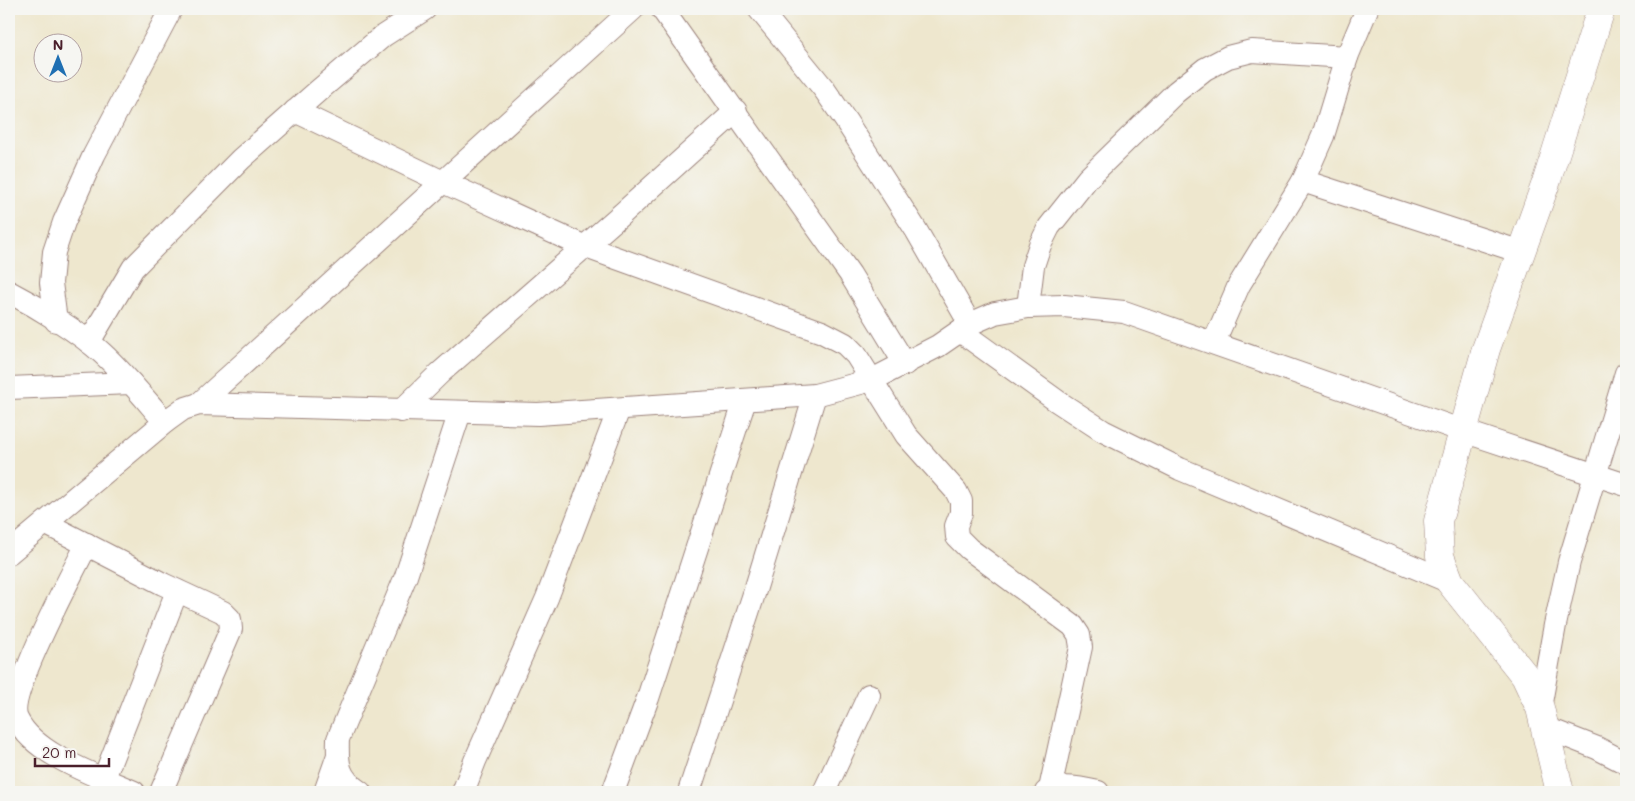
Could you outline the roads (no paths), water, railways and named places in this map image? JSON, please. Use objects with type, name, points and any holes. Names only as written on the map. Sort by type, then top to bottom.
[{"type":"street","points":[[56,320],[51,284],[54,252],[64,222],[94,155],[171,9]]},
{"type":"street","points":[[89,342],[134,268],[241,159],[294,111],[383,36],[425,9]]},
{"type":"street","points":[[199,404],[633,9]]},
{"type":"street","points":[[662,9],[850,274],[905,364]]},
{"type":"street","points":[[759,9],[824,89],[846,121],[916,230],[965,327],[1057,401],[1103,431],[1180,469],[1450,582]]},
{"type":"street","points":[[1214,342],[1239,285],[1303,181],[1323,136],[1347,57],[1367,9]]},
{"type":"street","points":[[1560,792],[1543,718],[1525,676],[1450,582],[1440,556],[1438,521],[1486,349],[1547,180],[1601,9]]},
{"type":"street","points":[[1028,306],[1033,266],[1049,227],[1088,178],[1176,92],[1205,69],[1228,57],[1252,51],[1347,57]]},
{"type":"street","points":[[294,111],[583,246],[822,332],[845,344],[856,355],[906,434],[956,491],[961,501],[961,513],[956,526],[957,538],[1057,614],[1072,626],[1079,635],[1081,647],[1048,791],[1067,787],[1098,792]]},
{"type":"street","points":[[400,411],[440,373],[736,111]]},
{"type":"street","points":[[1303,181],[1521,252]]},
{"type":"street","points":[[9,292],[56,320],[104,354],[165,422]]},
{"type":"street","points":[[9,553],[165,422],[183,409],[199,404],[538,414],[815,395],[872,380],[938,346],[965,327],[995,313],[1028,306],[1064,306],[1124,312],[1214,342],[1463,431],[1626,485]]},
{"type":"street","points":[[1543,718],[1562,589],[1626,374]]},
{"type":"street","points":[[9,388],[131,384]]},
{"type":"street","points":[[689,792],[753,597],[815,395]]},
{"type":"street","points":[[613,792],[648,698],[745,400]]},
{"type":"street","points":[[463,792],[547,598],[619,409]]},
{"type":"street","points":[[325,792],[337,758],[338,739],[406,576],[460,412]]},
{"type":"street","points":[[45,523],[177,591],[223,612],[230,619],[231,629],[161,792]]},
{"type":"street","points":[[87,544],[38,645],[18,693],[15,706],[16,717],[24,730],[37,744],[101,786],[134,792]]},
{"type":"street","points":[[101,786],[177,591]]},
{"type":"street","points":[[824,792],[869,695]]},
{"type":"street","points":[[1543,718],[1626,763]]},
{"type":"street","points":[[337,758],[341,774],[351,786],[360,792]]}]
